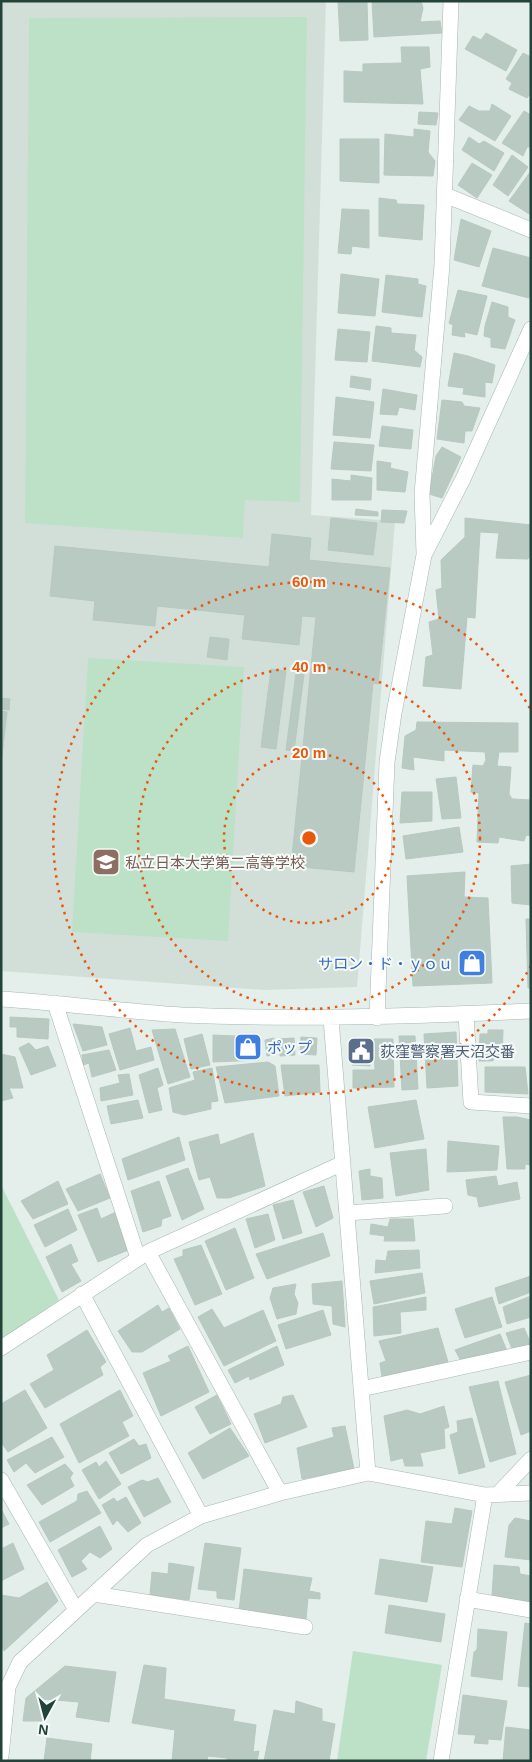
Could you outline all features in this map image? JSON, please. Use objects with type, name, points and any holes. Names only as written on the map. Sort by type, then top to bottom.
[{"type":"street","points":[[377,1018],[387,762],[394,713],[424,555],[422,494],[442,265],[451,1]]},
{"type":"street","points":[[445,195],[531,230]]},
{"type":"street","points":[[424,555],[463,479],[531,329]]},
{"type":"street","points":[[1,999],[181,1014],[331,1019],[531,1011]]},
{"type":"street","points":[[56,1003],[143,1255],[280,1493]]},
{"type":"street","points":[[466,1014],[471,1102],[531,1106]]},
{"type":"street","points":[[331,1019],[368,1473]]},
{"type":"street","points":[[1,1348],[143,1255],[343,1163]]},
{"type":"street","points":[[347,1213],[445,1206]]},
{"type":"street","points":[[82,1294],[201,1516]]},
{"type":"street","points":[[361,1389],[531,1352]]},
{"type":"street","points":[[441,1761],[468,1599],[491,1494],[531,1459]]},
{"type":"street","points":[[1,1756],[8,1686],[20,1662],[147,1544],[201,1516],[280,1493],[368,1473],[491,1494],[531,1493]]},
{"type":"street","points":[[1,1480],[76,1610]]},
{"type":"street","points":[[94,1594],[305,1627]]},
{"type":"street","points":[[468,1599],[531,1610]]},
{"type":"shaded area","points":[[1,1],[326,1],[311,515],[395,521],[357,987],[264,990],[1,971]]},
{"type":"green space","points":[[307,17],[300,502],[245,500],[243,538],[25,523],[29,18]]},
{"type":"green space","points":[[88,658],[244,667],[228,941],[72,932]]},
{"type":"green space","points":[[1,1185],[59,1300],[1,1340]]},
{"type":"green space","points":[[353,1651],[442,1665],[426,1761],[337,1761]]},
{"type":"building","points":[[338,1],[367,1],[368,40],[340,41]]},
{"type":"building","points":[[372,1],[421,1],[423,8],[420,22],[440,21],[442,33],[374,37]]},
{"type":"building","points":[[486,33],[517,50],[506,71],[465,49],[473,36],[481,40]]},
{"type":"building","points":[[401,47],[429,47],[430,67],[420,69],[423,104],[344,102],[344,71],[363,72],[363,64],[402,63]]},
{"type":"building","points":[[523,53],[531,57],[531,93],[527,98],[509,89],[512,83],[506,79]]},
{"type":"building","points":[[492,104],[511,116],[495,141],[459,120],[469,106],[479,111],[490,111]]},
{"type":"building","points":[[524,111],[531,115],[531,147],[527,147],[523,156],[502,143]]},
{"type":"building","points":[[419,112],[438,113],[436,125],[418,124]]},
{"type":"building","points":[[414,129],[430,131],[428,152],[435,161],[433,176],[384,175],[385,134],[414,137]]},
{"type":"building","points":[[469,137],[479,144],[484,141],[504,153],[494,171],[462,150]]},
{"type":"building","points":[[340,139],[379,139],[379,183],[340,181]]},
{"type":"building","points":[[512,155],[528,167],[508,196],[493,185]]},
{"type":"building","points":[[472,163],[492,175],[477,198],[458,185]]},
{"type":"building","points":[[531,171],[531,212],[529,214],[509,201]]},
{"type":"building","points":[[379,198],[396,200],[397,204],[424,205],[422,240],[379,236]]},
{"type":"building","points":[[342,209],[369,210],[369,248],[352,246],[351,254],[338,253]]},
{"type":"building","points":[[461,219],[491,231],[479,267],[454,260]]},
{"type":"building","points":[[493,248],[531,258],[531,291],[529,298],[482,286]]},
{"type":"building","points":[[341,274],[379,279],[375,316],[338,313]]},
{"type":"building","points":[[386,275],[418,279],[418,284],[426,286],[422,317],[382,312]]},
{"type":"building","points":[[458,290],[487,296],[477,335],[464,332],[465,337],[452,335],[453,325],[449,323]]},
{"type":"building","points":[[492,302],[508,307],[508,317],[515,320],[505,349],[491,347],[491,338],[484,336]]},
{"type":"building","points":[[376,326],[391,328],[391,333],[416,335],[414,350],[422,357],[420,367],[372,361]]},
{"type":"building","points":[[338,329],[370,332],[367,362],[335,360]]},
{"type":"building","points":[[454,353],[495,365],[492,383],[485,382],[485,397],[463,394],[464,388],[448,386]]},
{"type":"building","points":[[351,376],[371,379],[370,390],[350,387]]},
{"type":"building","points":[[383,389],[417,395],[415,410],[399,407],[397,415],[380,414]]},
{"type":"building","points":[[336,397],[374,402],[370,438],[333,435]]},
{"type":"building","points":[[442,400],[462,402],[464,406],[480,408],[472,431],[465,431],[464,443],[437,439]]},
{"type":"building","points":[[382,426],[413,430],[411,449],[379,446]]},
{"type":"building","points":[[334,442],[374,445],[371,471],[331,469]]},
{"type":"building","points":[[442,447],[461,457],[442,498],[429,494],[436,456]]},
{"type":"building","points":[[377,461],[391,463],[390,468],[408,472],[405,492],[377,490]]},
{"type":"building","points":[[351,475],[372,478],[371,500],[332,500],[332,479],[351,481]]},
{"type":"building","points":[[356,509],[378,512],[378,516],[355,515]]},
{"type":"building","points":[[382,510],[407,511],[404,523],[381,522]]},
{"type":"building","points":[[331,518],[377,523],[373,555],[328,550]]},
{"type":"building","points":[[465,518],[531,525],[531,555],[528,559],[496,558],[499,533],[480,532],[475,618],[467,617],[461,689],[423,686],[426,657],[433,655],[429,622],[439,619],[436,590],[442,588],[441,560],[465,537]]},
{"type":"building","points":[[272,534],[311,538],[309,560],[390,568],[378,684],[373,683],[354,872],[291,866],[316,617],[302,616],[299,645],[242,639],[245,615],[157,606],[155,626],[93,620],[95,601],[50,596],[55,546],[269,567]]},
{"type":"building","points":[[210,637],[229,639],[227,660],[207,657]]},
{"type":"building","points":[[271,669],[286,671],[276,749],[261,747]]},
{"type":"building","points":[[296,673],[304,674],[294,751],[286,750]]},
{"type":"building","points":[[1,698],[10,699],[9,710],[1,709]]},
{"type":"building","points":[[1,711],[7,712],[1,764]]},
{"type":"building","points":[[417,722],[518,723],[518,752],[499,752],[497,766],[511,767],[509,794],[512,799],[531,800],[531,836],[526,835],[524,841],[499,837],[498,843],[477,842],[479,793],[471,792],[473,765],[483,766],[486,760],[485,752],[444,750],[444,761],[413,757],[414,770],[402,768],[405,736],[416,730]]},
{"type":"building","points":[[456,777],[461,818],[442,819],[436,779]]},
{"type":"building","points":[[402,792],[432,792],[432,821],[400,823]]},
{"type":"building","points":[[459,827],[463,852],[406,859],[403,836]]},
{"type":"building","points":[[531,864],[531,905],[512,903],[511,866]]},
{"type":"building","points":[[465,872],[464,897],[488,898],[492,983],[413,986],[407,876]]},
{"type":"building","points":[[526,919],[531,919],[531,988],[528,988]]},
{"type":"building","points":[[10,1017],[49,1019],[48,1039],[17,1037],[17,1027],[10,1027]]},
{"type":"building","points":[[73,1024],[102,1027],[107,1045],[83,1051]]},
{"type":"building","points":[[130,1028],[136,1051],[151,1047],[154,1060],[120,1070],[109,1034]]},
{"type":"building","points":[[175,1029],[190,1077],[168,1084],[152,1030]]},
{"type":"building","points":[[488,1030],[503,1030],[502,1057],[494,1057],[493,1061],[479,1061],[480,1034],[488,1034]]},
{"type":"building","points":[[456,1032],[458,1086],[427,1088],[424,1034]]},
{"type":"building","points":[[202,1034],[210,1065],[191,1069],[184,1039]]},
{"type":"building","points":[[213,1035],[258,1037],[259,1060],[213,1062]]},
{"type":"building","points":[[399,1036],[415,1036],[418,1089],[402,1090]]},
{"type":"building","points":[[301,1037],[317,1038],[316,1055],[300,1054]]},
{"type":"building","points":[[274,1038],[276,1054],[267,1056],[265,1040]]},
{"type":"building","points":[[294,1038],[295,1055],[280,1056],[279,1039]]},
{"type":"building","points":[[374,1039],[393,1039],[394,1087],[353,1088],[353,1070],[375,1070]]},
{"type":"building","points":[[353,1040],[371,1041],[370,1066],[352,1065]]},
{"type":"building","points":[[29,1043],[36,1050],[48,1046],[56,1066],[31,1075],[19,1048]]},
{"type":"building","points":[[109,1050],[116,1070],[92,1077],[89,1063],[83,1065],[82,1055]]},
{"type":"building","points":[[1,1054],[15,1057],[23,1088],[9,1088],[13,1098],[1,1101]]},
{"type":"building","points":[[268,1062],[275,1066],[279,1096],[225,1103],[216,1067]]},
{"type":"building","points":[[281,1065],[319,1065],[320,1092],[285,1096]]},
{"type":"building","points":[[485,1067],[525,1067],[528,1094],[485,1092]]},
{"type":"building","points":[[158,1068],[163,1085],[157,1088],[162,1110],[149,1113],[139,1075]]},
{"type":"building","points":[[212,1068],[218,1101],[211,1102],[211,1109],[184,1115],[173,1112],[169,1088],[195,1080],[193,1072]]},
{"type":"building","points":[[129,1074],[133,1095],[101,1101],[100,1088],[120,1083],[118,1075]]},
{"type":"building","points":[[138,1100],[143,1118],[111,1124],[107,1106]]},
{"type":"building","points":[[416,1100],[424,1139],[375,1148],[368,1107]]},
{"type":"building","points":[[503,1117],[531,1120],[531,1165],[525,1164],[525,1169],[507,1169]]},
{"type":"building","points":[[253,1133],[265,1186],[229,1198],[217,1198],[210,1177],[199,1180],[189,1142],[218,1134],[220,1145]]},
{"type":"building","points":[[179,1137],[185,1160],[128,1180],[122,1159]]},
{"type":"building","points":[[448,1141],[499,1146],[497,1170],[447,1172]]},
{"type":"building","points":[[426,1149],[429,1190],[396,1196],[390,1153]]},
{"type":"building","points":[[188,1168],[204,1209],[182,1220],[166,1176]]},
{"type":"building","points":[[370,1169],[370,1176],[382,1178],[383,1198],[362,1200],[359,1171]]},
{"type":"building","points":[[100,1174],[110,1198],[78,1211],[66,1189]]},
{"type":"building","points":[[496,1176],[498,1186],[517,1182],[520,1199],[479,1207],[477,1197],[468,1195],[466,1180]]},
{"type":"building","points":[[58,1181],[68,1204],[33,1219],[21,1201]]},
{"type":"building","points":[[159,1181],[171,1216],[162,1219],[161,1226],[143,1232],[131,1191]]},
{"type":"building","points":[[324,1186],[333,1218],[316,1227],[303,1192]]},
{"type":"building","points":[[293,1200],[302,1233],[283,1239],[273,1205]]},
{"type":"building","points":[[97,1208],[101,1219],[116,1212],[131,1249],[98,1262],[78,1215]]},
{"type":"building","points":[[68,1209],[77,1230],[45,1247],[34,1225]]},
{"type":"building","points":[[268,1214],[275,1240],[255,1248],[246,1219]]},
{"type":"building","points":[[390,1219],[413,1219],[415,1241],[384,1241],[385,1236],[370,1234],[371,1224],[388,1227]]},
{"type":"building","points":[[235,1228],[254,1278],[226,1290],[205,1241]]},
{"type":"building","points":[[323,1233],[330,1256],[267,1279],[256,1254]]},
{"type":"building","points":[[71,1244],[78,1261],[71,1264],[81,1281],[62,1292],[46,1257]]},
{"type":"building","points":[[201,1245],[222,1294],[195,1305],[174,1259],[183,1256],[183,1250]]},
{"type":"building","points":[[419,1250],[420,1268],[375,1273],[376,1260],[386,1261],[388,1251]]},
{"type":"building","points":[[422,1273],[425,1293],[374,1304],[370,1281]]},
{"type":"building","points":[[531,1276],[531,1292],[499,1304],[495,1288]]},
{"type":"building","points":[[342,1281],[345,1327],[333,1324],[332,1306],[313,1304],[312,1284]]},
{"type":"building","points":[[296,1284],[294,1294],[298,1303],[296,1314],[277,1319],[270,1298],[273,1288]]},
{"type":"building","points":[[531,1296],[531,1317],[507,1324],[503,1307]]},
{"type":"building","points":[[426,1297],[426,1310],[400,1312],[401,1333],[374,1336],[373,1307]]},
{"type":"building","points":[[492,1297],[502,1327],[465,1338],[455,1309]]},
{"type":"building","points":[[158,1305],[162,1312],[169,1308],[180,1329],[142,1352],[132,1352],[118,1331]]},
{"type":"building","points":[[212,1309],[224,1328],[263,1310],[276,1341],[224,1366],[198,1317]]},
{"type":"building","points":[[323,1310],[331,1335],[286,1349],[278,1325]]},
{"type":"building","points":[[438,1328],[448,1362],[382,1377],[380,1363],[386,1361],[379,1341]]},
{"type":"building","points":[[524,1328],[531,1344],[512,1349],[506,1333]]},
{"type":"building","points":[[87,1330],[106,1362],[100,1367],[103,1375],[45,1408],[30,1384],[54,1370],[47,1355]]},
{"type":"building","points":[[500,1334],[507,1351],[461,1361],[455,1350]]},
{"type":"building","points":[[188,1346],[209,1392],[161,1416],[143,1373],[171,1361],[168,1356]]},
{"type":"building","points":[[277,1346],[284,1365],[250,1380],[249,1376],[235,1383],[228,1370]]},
{"type":"building","points":[[531,1375],[531,1431],[521,1435],[505,1382]]},
{"type":"building","points":[[498,1381],[516,1454],[490,1462],[469,1387]]},
{"type":"building","points":[[25,1390],[47,1428],[8,1452],[1,1442],[1,1404]]},
{"type":"building","points":[[120,1390],[133,1416],[122,1422],[129,1436],[79,1463],[60,1424]]},
{"type":"building","points":[[217,1395],[231,1424],[210,1434],[195,1407]]},
{"type":"building","points":[[293,1395],[307,1427],[265,1443],[254,1414],[281,1404],[283,1397]]},
{"type":"building","points":[[444,1406],[449,1427],[444,1429],[445,1448],[420,1453],[423,1466],[405,1466],[403,1458],[391,1461],[384,1416],[407,1410],[420,1414]]},
{"type":"building","points":[[472,1418],[485,1467],[459,1474],[450,1435],[458,1432],[457,1421]]},
{"type":"building","points":[[345,1426],[354,1469],[302,1479],[297,1448],[334,1437],[332,1428]]},
{"type":"building","points":[[230,1428],[249,1456],[203,1479],[188,1453]]},
{"type":"building","points":[[52,1437],[64,1457],[35,1473],[26,1463],[14,1472],[7,1460]]},
{"type":"building","points":[[134,1439],[139,1446],[146,1444],[151,1458],[121,1474],[109,1453]]},
{"type":"building","points":[[106,1461],[121,1484],[99,1499],[82,1470],[96,1462],[99,1467]]},
{"type":"building","points":[[65,1464],[73,1473],[70,1478],[74,1486],[42,1505],[27,1485]]},
{"type":"building","points":[[158,1478],[171,1502],[144,1517],[128,1487],[142,1480],[148,1482]]},
{"type":"building","points":[[87,1491],[101,1513],[50,1542],[39,1522],[77,1501],[78,1494]]},
{"type":"building","points":[[126,1497],[141,1523],[128,1532],[117,1520],[113,1525],[102,1505],[114,1498],[117,1502]]},
{"type":"building","points":[[455,1508],[472,1511],[462,1567],[421,1562],[426,1521],[452,1524]]},
{"type":"building","points":[[1,1509],[9,1524],[1,1528]]},
{"type":"building","points":[[515,1518],[531,1521],[531,1560],[505,1557],[509,1525]]},
{"type":"building","points":[[100,1526],[112,1549],[100,1558],[90,1552],[81,1561],[87,1569],[72,1577],[58,1550]]},
{"type":"building","points":[[13,1543],[24,1569],[1,1581],[1,1549]]},
{"type":"building","points":[[205,1543],[241,1548],[234,1600],[217,1598],[217,1591],[198,1589]]},
{"type":"building","points":[[380,1559],[433,1567],[427,1602],[375,1594]]},
{"type":"building","points":[[169,1563],[194,1567],[189,1600],[150,1595],[152,1572],[168,1574]]},
{"type":"building","points":[[494,1565],[519,1567],[520,1574],[531,1576],[531,1604],[492,1596]]},
{"type":"building","points":[[244,1569],[312,1578],[309,1591],[320,1593],[320,1599],[308,1598],[306,1619],[239,1611]]},
{"type":"building","points":[[47,1582],[58,1601],[4,1651],[1,1645],[1,1595],[19,1598]]},
{"type":"building","points":[[389,1605],[445,1614],[441,1642],[385,1633]]},
{"type":"building","points":[[525,1623],[531,1624],[531,1687],[518,1686]]},
{"type":"building","points":[[478,1629],[507,1632],[502,1680],[471,1676],[474,1652],[477,1650]]},
{"type":"building","points":[[144,1665],[166,1668],[164,1699],[235,1710],[233,1721],[256,1725],[253,1752],[259,1751],[257,1761],[227,1761],[227,1758],[208,1756],[207,1761],[172,1761],[175,1730],[132,1723]]},
{"type":"building","points":[[65,1666],[116,1672],[109,1722],[76,1717],[79,1702],[43,1699],[42,1721],[23,1721],[26,1698]]},
{"type":"building","points":[[463,1695],[507,1701],[501,1740],[488,1739],[488,1744],[474,1743],[476,1735],[458,1734]]},
{"type":"building","points":[[296,1701],[322,1709],[322,1721],[335,1724],[329,1761],[264,1761],[274,1710],[295,1714]]},
{"type":"building","points":[[506,1727],[531,1730],[531,1761],[503,1761]]},
{"type":"building","points":[[47,1738],[92,1744],[90,1761],[44,1761]]},
{"type":"place","name":"私立日本大学第二高等学校","points":[[106,862]]},
{"type":"place","name":"サロン・ド・ｙｏｕ","points":[[472,963]]},
{"type":"place","name":"ポップ","points":[[248,1047]]},
{"type":"place","name":"荻窪警察署天沼交番","points":[[361,1051]]}]
